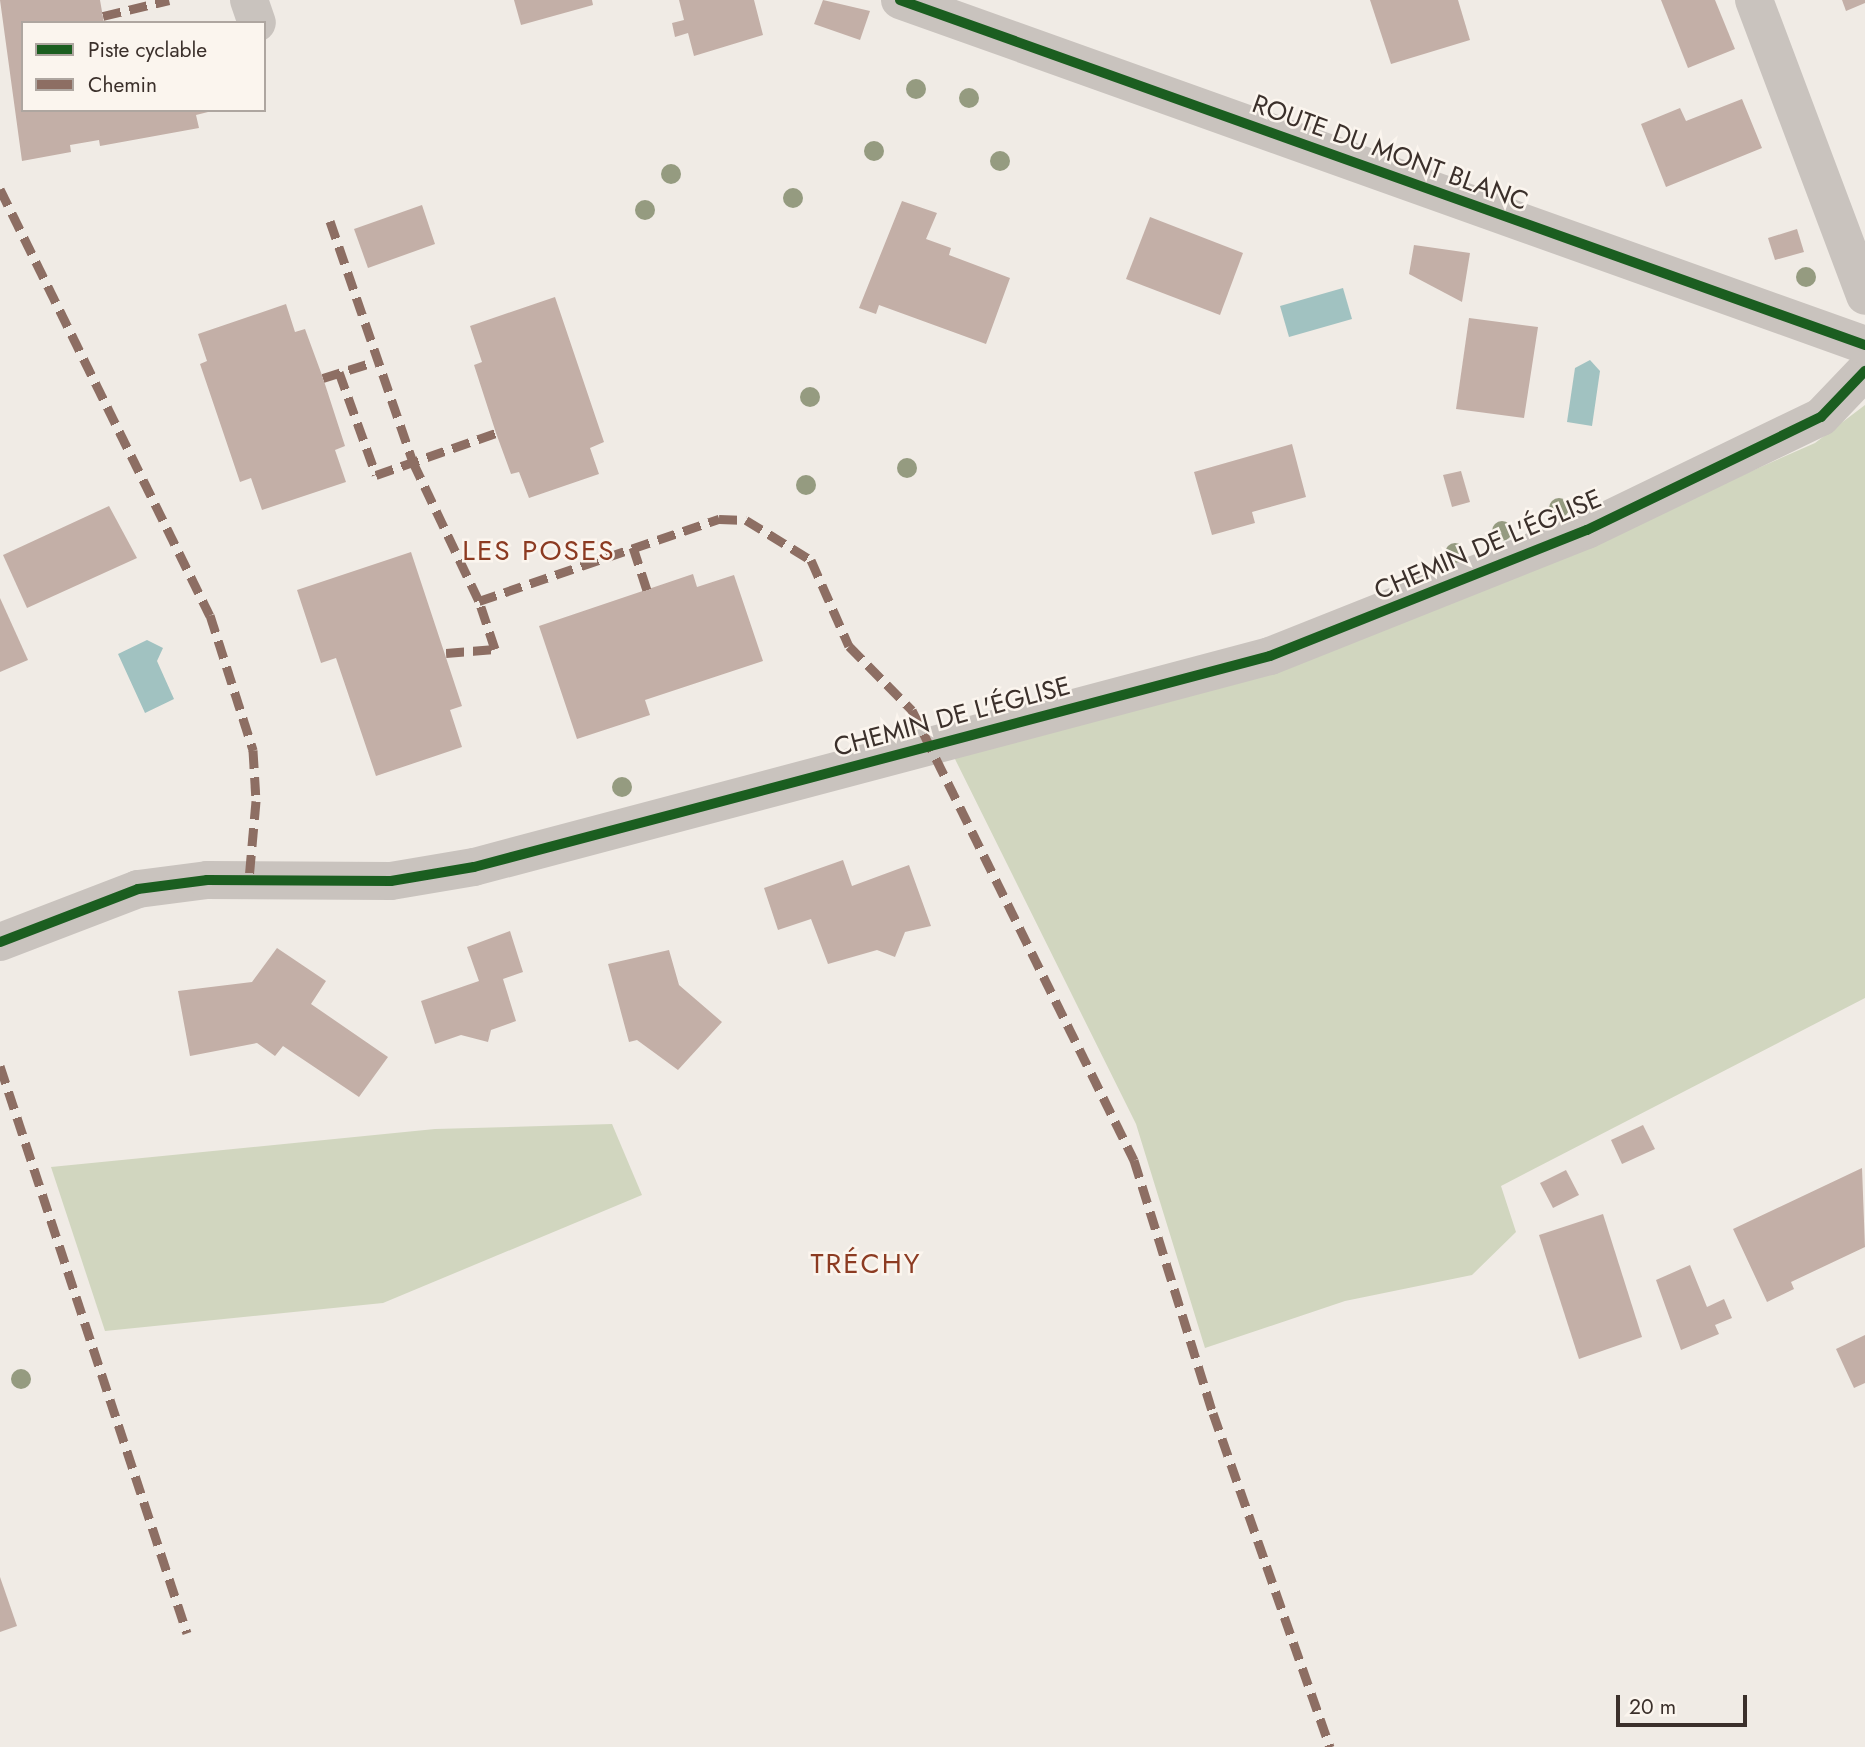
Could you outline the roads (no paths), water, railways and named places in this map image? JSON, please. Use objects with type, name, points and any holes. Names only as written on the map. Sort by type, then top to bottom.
[{"type":"street","points":[[249,0],[256,21]]},
{"type":"street","name":"ROUTE DU MONT BLANC","points":[[900,0],[1865,345]]},
{"type":"street","points":[[1754,0],[1865,296]]},
{"type":"street","name":"CHEMIN DE L'ÉGLISE","points":[[0,942],[138,889],[207,880],[391,881],[474,867],[734,802],[926,745],[1270,656],[1587,530],[1821,417],[1865,371]]},
{"type":"water","points":[[1343,288],[1352,319],[1289,337],[1280,306]]},
{"type":"water","points":[[1590,360],[1600,371],[1592,426],[1567,422],[1575,368]]},
{"type":"water","points":[[147,640],[163,648],[157,661],[174,699],[145,713],[118,654]]},
{"type":"district","name":"LES POSES","points":[[539,551]]},
{"type":"district","name":"TRÉCHY","points":[[866,1264]]}]
